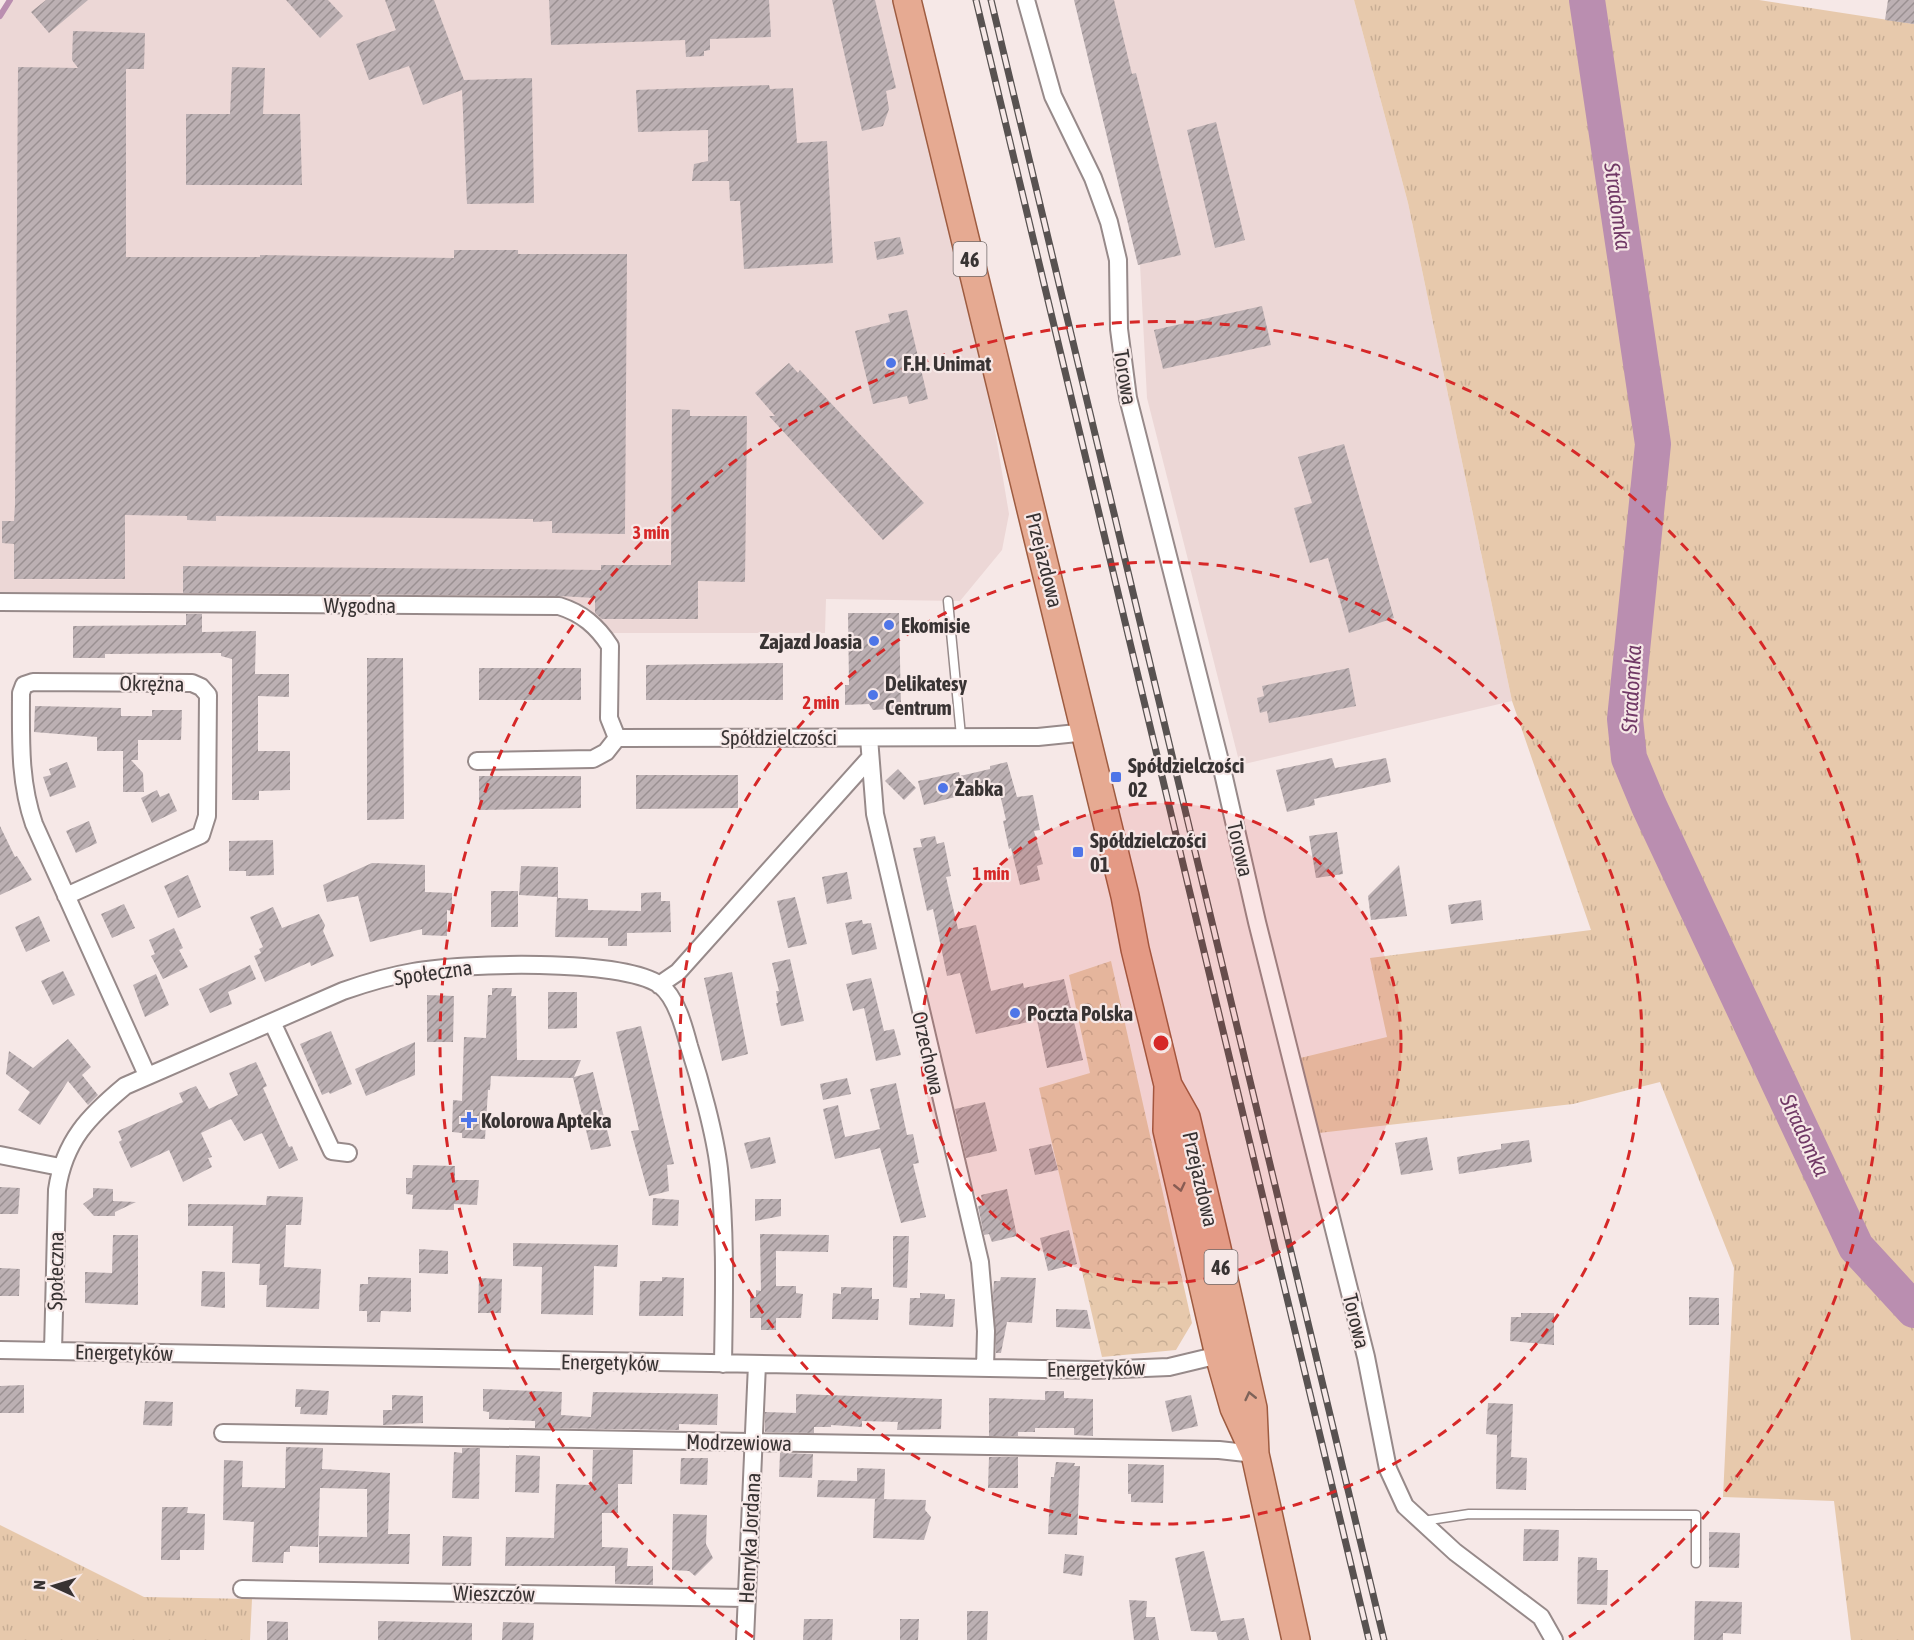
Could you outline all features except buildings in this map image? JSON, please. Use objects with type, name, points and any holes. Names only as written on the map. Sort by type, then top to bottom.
[{"type":"main road","name":"Przejazdowa","points":[[907,0],[1088,732],[1135,949],[1168,1085],[1167,1131],[1219,1355],[1234,1408],[1255,1454]]},
{"type":"main road","name":"Przejazdowa","points":[[913,0],[918,37]]},
{"type":"main road","name":"Przejazdowa","points":[[1168,1085],[1186,1117],[1216,1244],[1253,1408],[1255,1454],[1296,1640]]},
{"type":"street","name":"Torowa","points":[[1026,0],[1053,96],[1093,178],[1109,222],[1118,260],[1119,329],[1128,398],[1223,773],[1257,922],[1366,1358],[1388,1469],[1405,1506],[1420,1522],[1541,1617],[1554,1640]]},
{"type":"street","name":"Wygodna","points":[[0,602],[559,606],[574,611],[590,621],[602,633],[610,646],[609,718],[617,738]]},
{"type":"street","name":"Okrężna","points":[[66,896],[201,835],[207,816],[208,706],[208,695],[201,687],[192,683],[45,682],[24,685],[21,693],[21,777],[34,824],[66,896],[147,1075]]},
{"type":"street","name":"Spółdzielczości","points":[[617,738],[1038,736],[1088,732]]},
{"type":"street","points":[[477,761],[593,759],[606,752],[617,738]]},
{"type":"street","name":"Orzechowa","points":[[868,738],[875,814],[980,1262],[986,1331],[985,1368]]},
{"type":"street","points":[[723,1364],[725,1253],[719,1166],[684,1028],[669,996],[659,985],[678,972],[869,759]]},
{"type":"street","name":"Społeczna","points":[[53,1351],[57,1190],[60,1167],[79,1131],[97,1110],[125,1086],[373,981],[413,972],[464,965],[603,968],[659,985]]},
{"type":"street","points":[[272,1022],[332,1151],[348,1153]]},
{"type":"street","points":[[0,1155],[60,1167]]},
{"type":"street","name":"Energetyków","points":[[0,1350],[1096,1370],[1169,1367],[1219,1355]]},
{"type":"street","name":"Henryka Jordana","points":[[745,1640],[745,1598],[757,1364]]},
{"type":"street","name":"Modrzewiowa","points":[[223,1433],[1207,1450],[1255,1454]]},
{"type":"street","name":"Wieszczów","points":[[242,1589],[745,1598]]},
{"type":"lane","points":[[948,601],[961,736]]},
{"type":"lane","points":[[1420,1522],[1469,1514],[1696,1515],[1696,1563]]},
{"type":"shaded area","points":[[10,0],[913,0],[957,204],[1009,514],[1002,550],[960,601],[826,599],[825,633],[602,633],[574,611],[0,602],[0,16]]},
{"type":"shaded area","points":[[1075,0],[1354,0],[1408,203],[1512,701],[1240,765],[1147,398],[1140,264]]},
{"type":"green space","points":[[1354,0],[1759,0],[1914,24],[1914,1640],[1851,1640],[1834,1501],[1723,1497],[1734,1268],[1660,1082],[1573,1104],[1310,1134],[1292,1060],[1387,1037],[1370,958],[1591,930],[1512,701],[1408,203]]},
{"type":"green space","points":[[1111,961],[1192,1323],[1176,1350],[1102,1357],[1039,1088],[1090,1073],[1069,975]]},
{"type":"green space","points":[[0,1525],[144,1597],[252,1599],[250,1640],[0,1640]]},
{"type":"waterway","points":[[0,16],[10,0]]},
{"type":"waterway","name":"Stradomka","points":[[1587,0],[1653,444],[1625,719],[1629,758],[1649,806],[1856,1247],[1914,1310]]},
{"type":"railway","points":[[976,0],[1369,1640]]},
{"type":"railway","points":[[991,0],[1384,1640]]},
{"type":"place","name":"F.H. Unimat","points":[[891,363]]},
{"type":"place","name":"Ekomisie","points":[[889,625]]},
{"type":"place","name":"Zajazd Joasia","points":[[874,641]]},
{"type":"place","name":"Delikatesy Centrum","points":[[873,695]]},
{"type":"place","name":"Spółdzielczości 02","points":[[1116,777]]},
{"type":"place","name":"Żabka","points":[[943,788]]},
{"type":"place","name":"Spółdzielczości 01","points":[[1078,852]]},
{"type":"place","name":"Poczta Polska","points":[[1015,1013]]},
{"type":"place","name":"Kolorowa Apteka","points":[[469,1120]]}]
